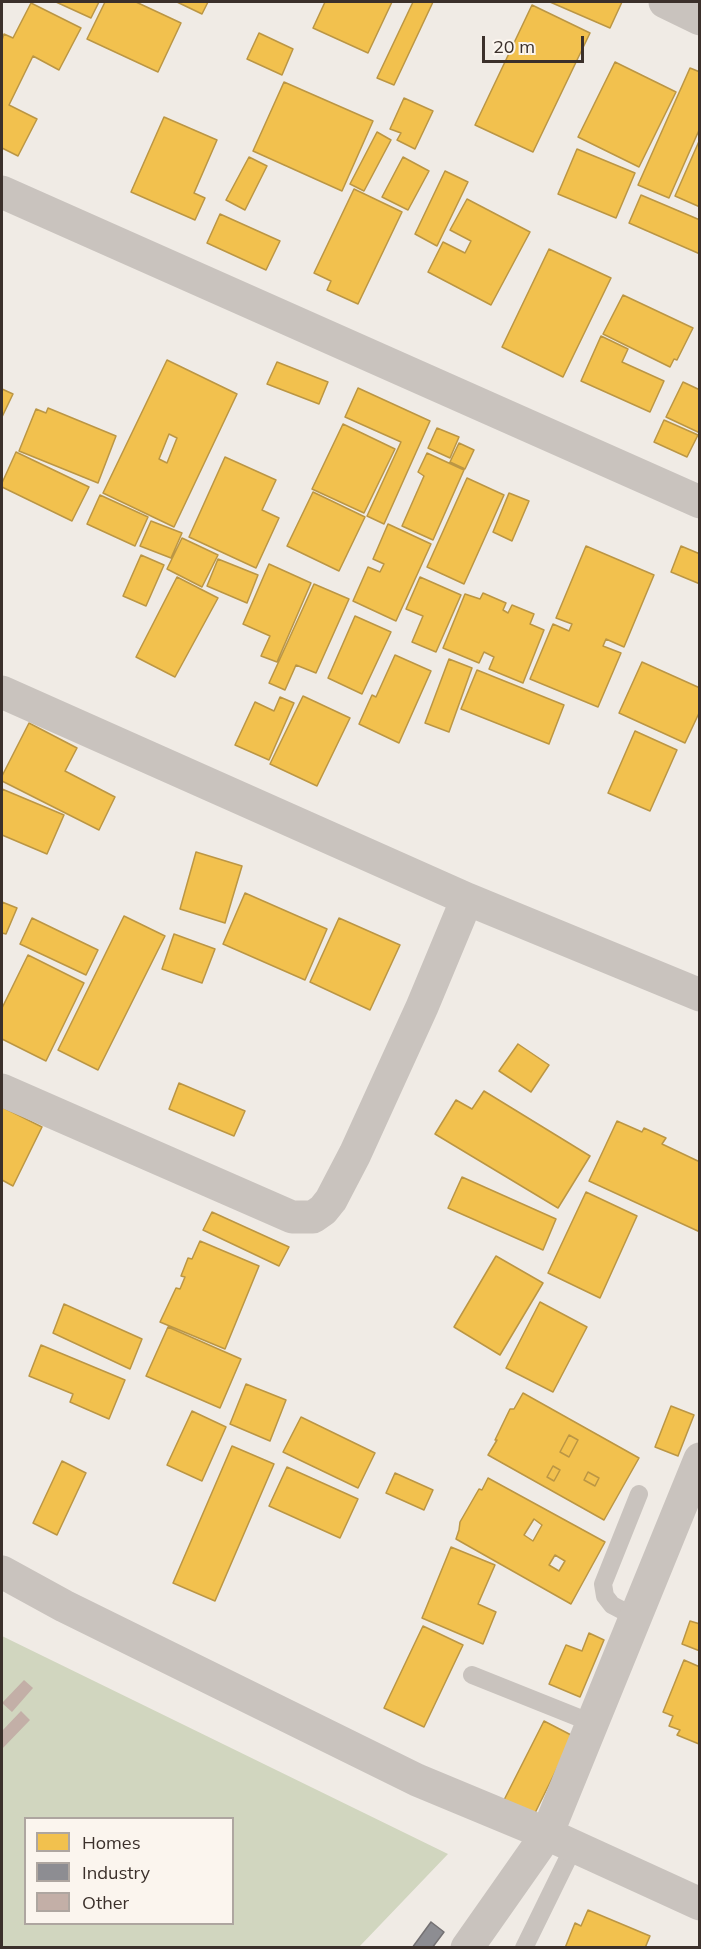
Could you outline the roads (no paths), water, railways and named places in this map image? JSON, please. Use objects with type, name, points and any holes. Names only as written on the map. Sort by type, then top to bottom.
[{"type":"street","points":[[664,2],[699,19]]},
{"type":"street","points":[[2,192],[699,502]]},
{"type":"street","points":[[2,692],[467,899],[699,995]]},
{"type":"street","points":[[2,1090],[292,1217],[314,1217],[331,1200],[355,1154],[422,1007],[467,899]]},
{"type":"street","points":[[467,1947],[561,1840],[592,1724],[699,1459]]},
{"type":"street","points":[[2,1572],[75,1611],[417,1780],[561,1840],[699,1904]]},
{"type":"lane","points":[[635,1617],[612,1605],[605,1596],[603,1584],[639,1494]]},
{"type":"lane","points":[[472,1675],[592,1724]]},
{"type":"lane","points":[[524,1947],[561,1840]]}]
